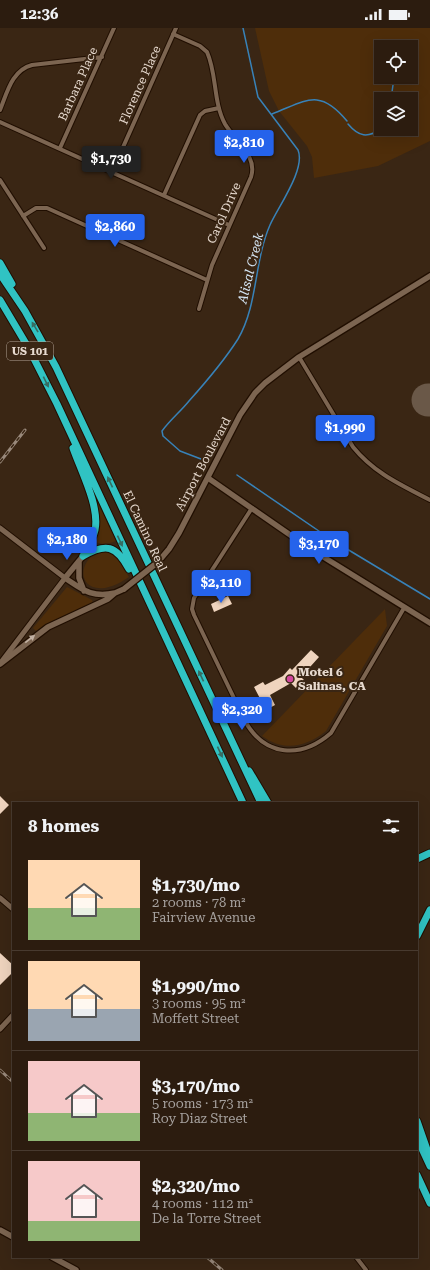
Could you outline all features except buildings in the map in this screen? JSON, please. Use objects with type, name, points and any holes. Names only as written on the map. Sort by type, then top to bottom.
[{"type":"highway","points":[[0,263],[25,311]]},
{"type":"highway","name":"El Camino Real","points":[[0,274],[25,311],[68,391],[261,802]]},
{"type":"highway","name":"US 101","points":[[0,300],[28,347],[57,404],[243,802]]},
{"type":"highway","points":[[57,404],[95,512],[94,534],[81,558]]},
{"type":"highway","points":[[81,558],[97,548],[104,547],[115,551],[124,560],[155,616]]},
{"type":"highway","points":[[242,761],[253,775],[267,802]]},
{"type":"highway","points":[[418,859],[430,853]]},
{"type":"highway","points":[[418,934],[430,910]]},
{"type":"highway","points":[[418,1124],[430,1158]]},
{"type":"highway","points":[[418,1140],[430,1166]]},
{"type":"highway","points":[[418,1177],[430,1203]]},
{"type":"main road","name":"Airport Boulevard","points":[[0,664],[48,627],[108,599],[115,593],[124,589],[145,574],[169,549],[208,478],[240,415],[255,393],[275,374],[299,357],[430,276]]},
{"type":"main road","points":[[208,478],[309,548],[430,623]]},
{"type":"main road","points":[[81,558],[65,578],[84,591],[102,596],[115,593]]},
{"type":"main road","points":[[81,558],[79,578],[84,591]]},
{"type":"main road","points":[[0,1230],[12,1236]]},
{"type":"main road","points":[[54,1258],[76,1270]]},
{"type":"street","name":"Barbara Place","points":[[60,148],[114,28]]},
{"type":"street","name":"Florence Place","points":[[112,172],[176,28]]},
{"type":"street","name":"Carol Drive","points":[[173,34],[206,50],[219,108],[226,126],[249,156],[253,166],[251,177],[214,258],[199,309]]},
{"type":"street","points":[[0,110],[16,74],[24,67],[102,57]]},
{"type":"street","points":[[164,196],[200,115],[205,111],[219,108]]},
{"type":"street","points":[[0,122],[229,224]]},
{"type":"street","points":[[0,180],[44,248]]},
{"type":"street","points":[[23,216],[36,208],[50,210],[207,280]]},
{"type":"street","points":[[299,357],[362,458],[382,474],[430,500]]},
{"type":"street","points":[[252,508],[194,598],[192,609],[245,721],[253,732],[265,743],[281,750],[301,750],[316,744],[331,733],[404,608]]},
{"type":"street","points":[[0,528],[65,578]]},
{"type":"street","name":"Airport Boulevard","points":[[0,664],[65,578]]},
{"type":"street","points":[[0,898],[12,908]]},
{"type":"street","points":[[0,1029],[12,1016]]},
{"type":"street","points":[[357,1258],[366,1270]]},
{"type":"shaded area","points":[[255,28],[430,28],[430,141],[378,166],[314,178],[312,157],[307,146],[279,111],[269,91]]},
{"type":"shaded area","points":[[96,499],[116,541],[105,544],[95,542],[99,522],[94,500]]},
{"type":"shaded area","points":[[99,551],[105,551],[114,556],[129,577],[114,585],[101,588],[92,587],[86,582],[83,574],[85,566],[90,558]]},
{"type":"shaded area","points":[[67,587],[92,600],[93,603],[36,631],[33,628]]},
{"type":"shaded area","points":[[385,609],[387,626],[326,731],[311,741],[295,746],[278,744],[262,736]]},
{"type":"waterway","name":"Alisal Creek","points":[[201,459],[180,451],[163,436],[162,431],[208,379],[238,339],[249,312],[265,239],[270,225],[295,177],[299,158],[298,150],[258,97],[243,28]]},
{"type":"waterway","points":[[392,92],[393,85]]},
{"type":"waterway","points":[[272,114],[303,102],[320,100],[337,110],[347,121]]},
{"type":"waterway","points":[[348,124],[360,134],[368,135],[374,133]]},
{"type":"waterway","name":"Alisal Creek","points":[[237,475],[332,540],[430,599]]},
{"type":"railway","points":[[0,462],[25,430]]},
{"type":"railway","points":[[0,1070],[12,1081]]},
{"type":"railway","points":[[208,1258],[222,1270]]},
{"type":"place","name":"Motel 6 Salinas, CA","points":[[290,679]]}]
